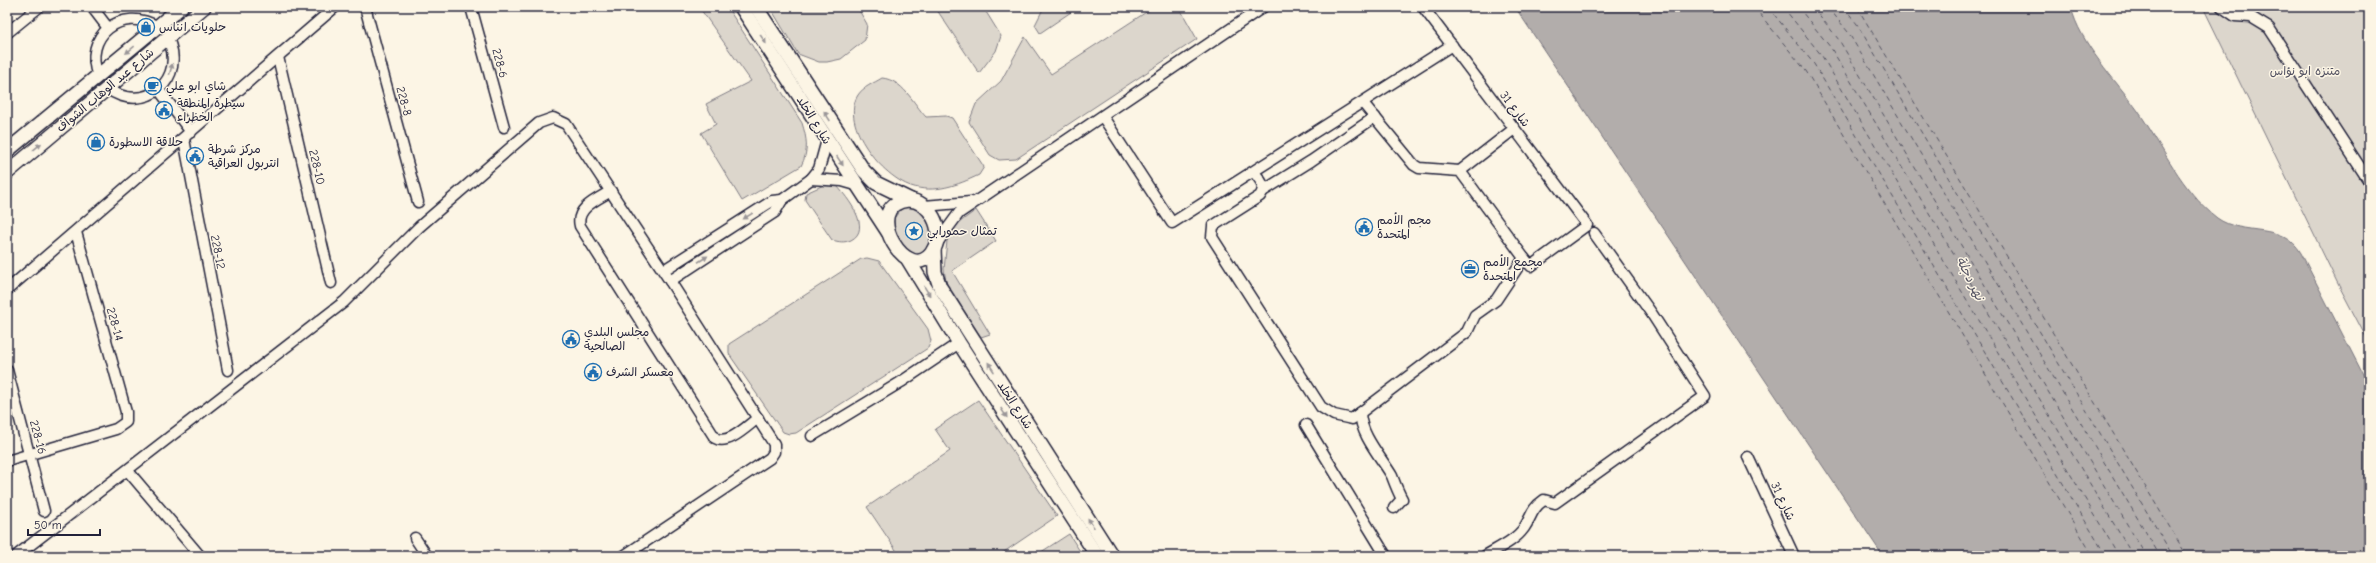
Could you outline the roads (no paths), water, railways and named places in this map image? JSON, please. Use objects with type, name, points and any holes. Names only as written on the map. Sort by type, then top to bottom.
[{"type":"main road","name":"شارع عبد الوهاب الشواف","points":[[7,151],[181,7]]},
{"type":"main road","name":"شارع عبد الوهاب الشواف","points":[[7,173],[204,7]]},
{"type":"main road","name":"شارع الخلد","points":[[741,7],[796,78],[864,171],[876,183],[911,200]]},
{"type":"main road","name":"شارع الخلد","points":[[756,7],[796,78],[827,140],[888,232]]},
{"type":"main road","points":[[911,200],[924,206],[935,221],[936,246],[924,258],[914,260],[907,258],[894,246],[888,232],[888,218],[892,208],[901,202],[911,200]]},
{"type":"main road","name":"شارع الخلد","points":[[936,246],[934,268],[940,287],[1112,556]]},
{"type":"main road","name":"شارع الخلد","points":[[907,258],[959,343],[1097,556]]},
{"type":"street","points":[[7,33],[39,7]]},
{"type":"street","points":[[92,7],[108,28]]},
{"type":"street","points":[[7,290],[335,7]]},
{"type":"street","name":"228-8","points":[[365,7],[418,202]]},
{"type":"street","name":"228-6","points":[[472,7],[504,127]]},
{"type":"street","points":[[936,246],[959,214],[1263,7]]},
{"type":"street","name":"شارع 31","points":[[1423,7],[1652,314],[1705,396],[1555,503],[1544,500],[1534,507],[1524,528],[1517,536],[1485,556]]},
{"type":"street","points":[[2222,7],[2235,16],[2251,17],[2269,28],[2369,181]]},
{"type":"street","points":[[98,76],[94,63],[95,50],[99,38],[108,28],[120,21],[133,19],[146,21],[158,27]]},
{"type":"street","points":[[107,88],[119,95],[132,98],[146,96],[159,90],[168,79],[173,65],[173,51],[168,37]]},
{"type":"street","points":[[1103,117],[1172,223],[1452,45]]},
{"type":"street","name":"228-10","points":[[278,57],[331,283]]},
{"type":"street","points":[[159,90],[187,135]]},
{"type":"street","points":[[1363,103],[1414,165],[1419,168],[1460,171],[1514,129]]},
{"type":"street","points":[[1375,117],[1311,162],[1263,191],[1260,196],[1213,226],[1212,237],[1321,407],[1334,415],[1352,419],[1467,332],[1476,315],[1496,300],[1524,258]]},
{"type":"street","points":[[16,556],[128,471],[344,302],[419,228],[543,120],[553,118],[566,124],[664,270],[774,444],[774,452],[770,458],[624,556]]},
{"type":"street","name":"228-12","points":[[187,135],[228,370]]},
{"type":"street","points":[[670,281],[775,212],[782,200],[811,179],[819,169],[827,140]]},
{"type":"street","points":[[1460,171],[1531,266],[1590,229]]},
{"type":"street","points":[[1254,172],[1263,184],[1263,191]]},
{"type":"street","points":[[811,179],[842,181],[856,185]]},
{"type":"street","points":[[611,191],[582,211],[579,218],[580,226],[715,438],[721,440],[728,439],[758,418]]},
{"type":"street","points":[[924,206],[959,205],[980,199]]},
{"type":"street","points":[[664,270],[772,201],[782,200]]},
{"type":"street","name":"228-14","points":[[29,454],[116,429],[126,422],[126,412],[76,232]]},
{"type":"street","points":[[812,436],[902,382],[959,343]]},
{"type":"street","name":"228-16","points":[[7,370],[44,511]]},
{"type":"street","points":[[1360,413],[1360,422],[1402,499],[1394,508]]},
{"type":"street","points":[[1306,425],[1386,556]]},
{"type":"street","points":[[7,461],[29,454]]},
{"type":"street","name":"شارع 31","points":[[1748,457],[1794,556]]},
{"type":"street","points":[[128,471],[200,556]]},
{"type":"street","points":[[415,538],[427,556]]},
{"type":"water","name":"نهر دجلة","points":[[1515,7],[2071,7],[2082,34],[2090,48],[2138,111],[2173,168],[2204,207],[2227,224],[2273,233],[2284,237],[2293,243],[2301,253],[2369,386],[2369,556],[1883,556]]},
{"type":"place","name":"حلويات انناس","points":[[146,27]]},
{"type":"place","name":"شاي ابو علي","points":[[153,86]]},
{"type":"place","name":"سيطرة المنطقة الخظراء","points":[[164,110]]},
{"type":"place","name":"حلاقة الاسطورة","points":[[96,142]]},
{"type":"place","name":"مركز شرطة انتربول العراقية","points":[[195,156]]},
{"type":"place","name":"مجم الأمم المتحدة","points":[[1364,227]]},
{"type":"place","name":"تمثال حمورابي","points":[[914,231]]},
{"type":"place","name":"مجمع الأمم المتحدة","points":[[1470,269]]},
{"type":"place","name":"مجلس البلدي الصالحية","points":[[571,339]]},
{"type":"place","name":"معسكر الشرف","points":[[593,372]]},
{"type":"park label","name":"متنزه ابو نؤاس","points":[[2305,71]]}]
